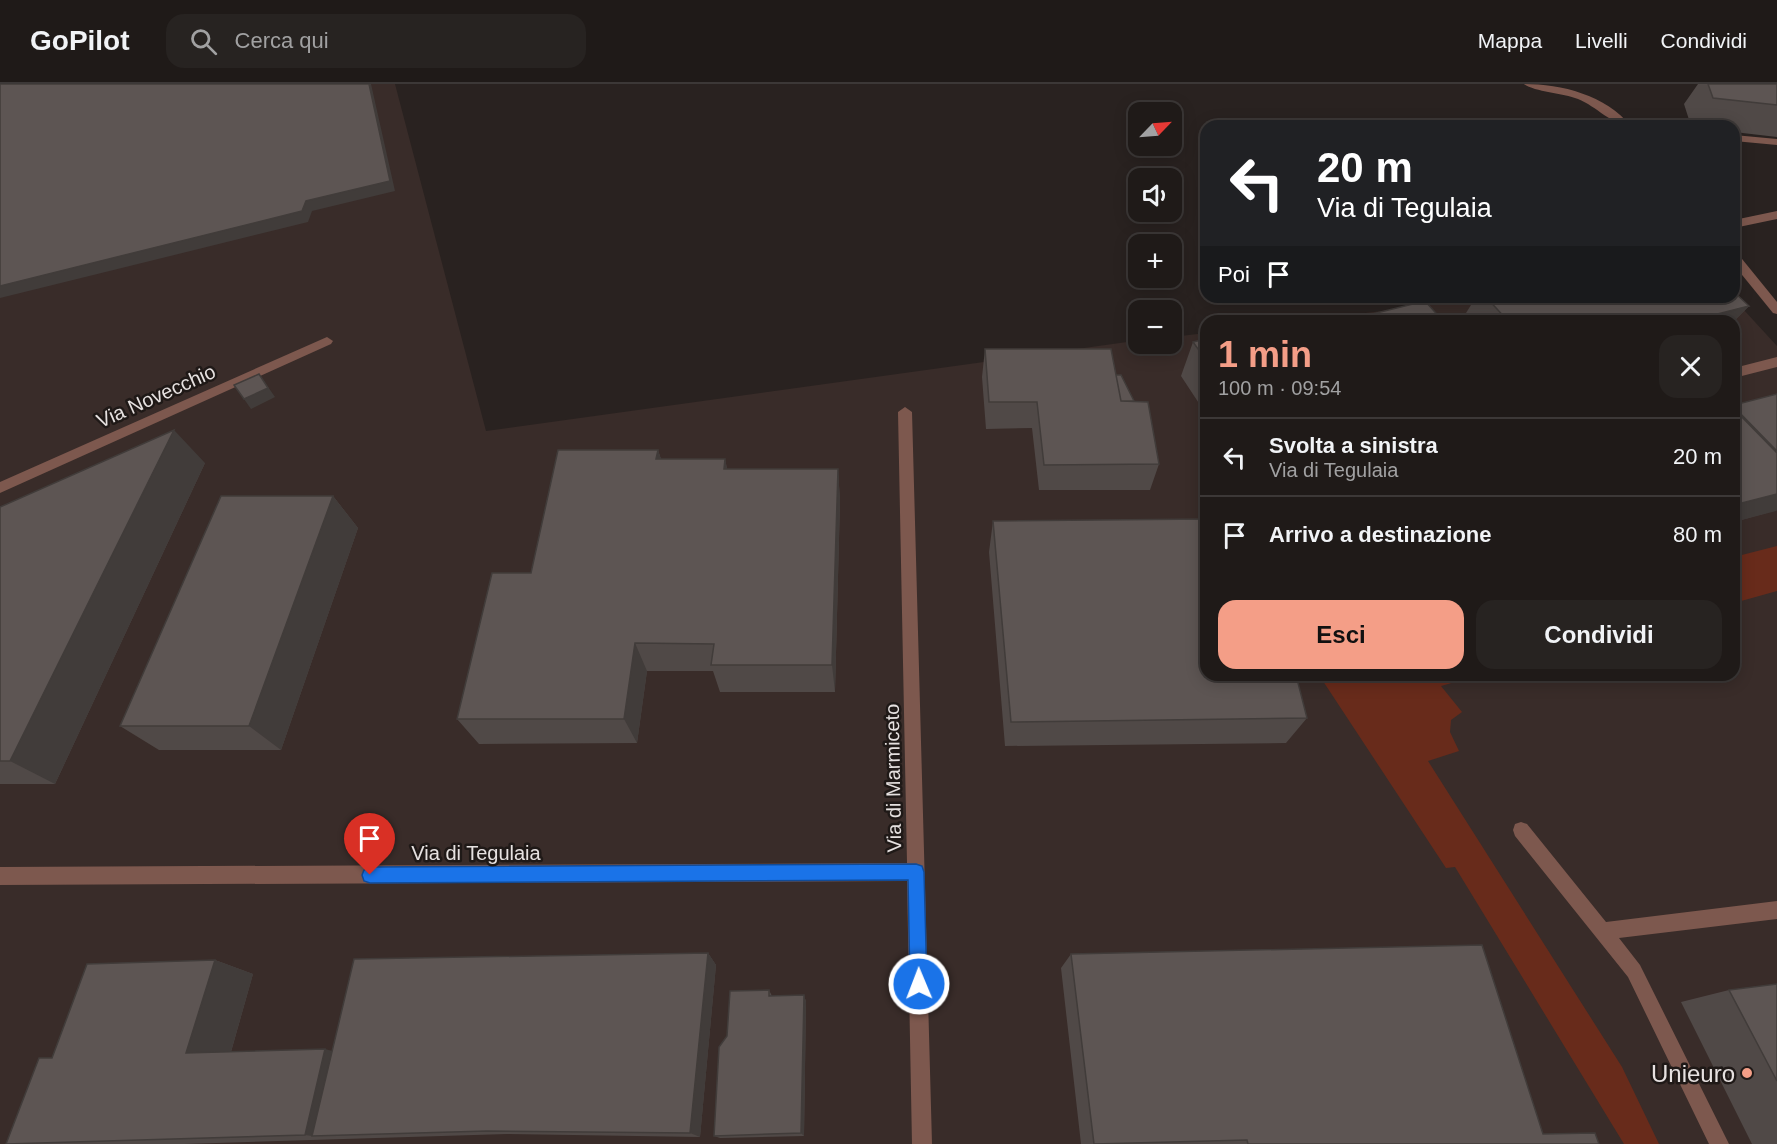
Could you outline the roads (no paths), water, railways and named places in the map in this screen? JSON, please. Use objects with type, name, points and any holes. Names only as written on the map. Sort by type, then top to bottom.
[{"type":"street","points":[[1529,84],[1562,90],[1592,100],[1620,120]]},
{"type":"street","points":[[1740,139],[1777,142]]},
{"type":"street","points":[[1740,223],[1777,215]]},
{"type":"street","points":[[1740,264],[1777,310]]},
{"type":"street","name":"Via Novecchio","points":[[0,488],[327,340]]},
{"type":"street","points":[[1740,371],[1777,362]]},
{"type":"street","name":"Via di Marmiceto","points":[[905,412],[922,1144]]},
{"type":"street","points":[[1521,830],[1634,971],[1719,1144]]},
{"type":"street","name":"Via di Tegulaia","points":[[0,876],[916,872]]},
{"type":"street","points":[[1601,931],[1777,910]]},
{"type":"place","name":"Unieuro","points":[[1747,1073]]}]
